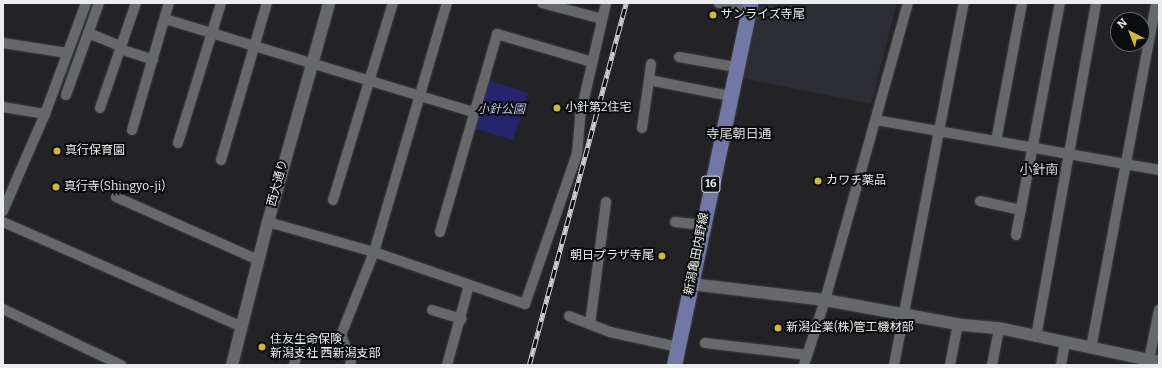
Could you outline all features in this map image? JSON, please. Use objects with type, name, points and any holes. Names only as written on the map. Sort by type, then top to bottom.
[{"type":"main road","name":"新潟亀田内野線","points":[[674,365],[702,225],[749,7]]},
{"type":"street","points":[[3,211],[45,114],[86,3]]},
{"type":"street","points":[[66,95],[99,3]]},
{"type":"street","points":[[100,108],[136,3]]},
{"type":"street","points":[[132,130],[169,3]]},
{"type":"street","points":[[178,143],[221,3]]},
{"type":"street","points":[[221,160],[267,3]]},
{"type":"street","name":"西大通り","points":[[232,365],[268,222],[329,3]]},
{"type":"street","points":[[333,200],[393,3]]},
{"type":"street","points":[[350,365],[351,360],[341,335],[374,252],[447,3]]},
{"type":"street","points":[[542,3],[602,19]]},
{"type":"street","points":[[268,222],[374,252],[525,304],[577,154],[580,116],[606,3]]},
{"type":"street","points":[[719,3],[749,7]]},
{"type":"street","points":[[705,343],[805,360],[825,300],[908,3]]},
{"type":"street","points":[[894,365],[964,3]]},
{"type":"street","points":[[996,141],[1022,3]]},
{"type":"street","points":[[1016,236],[1060,3]]},
{"type":"street","points":[[1036,336],[1096,3]]},
{"type":"street","points":[[1091,348],[1156,3]]},
{"type":"street","points":[[165,19],[369,82],[473,112]]},
{"type":"street","points":[[88,33],[153,60]]},
{"type":"street","points":[[440,232],[496,34],[592,62]]},
{"type":"street","points":[[3,43],[67,53]]},
{"type":"street","points":[[679,57],[736,67]]},
{"type":"street","points":[[642,128],[651,64]]},
{"type":"street","points":[[649,80],[730,96]]},
{"type":"street","points":[[3,107],[45,114]]},
{"type":"street","points":[[876,120],[1159,170]]},
{"type":"street","points":[[116,197],[258,260]]},
{"type":"street","points":[[590,324],[606,202]]},
{"type":"street","points":[[980,202],[1021,210]]},
{"type":"street","points":[[3,222],[242,327]]},
{"type":"street","points":[[675,222],[702,225]]},
{"type":"street","points":[[691,284],[825,300],[958,324],[999,328],[1154,361],[1159,310]]},
{"type":"street","points":[[447,365],[462,319],[469,285]]},
{"type":"street","points":[[3,309],[121,365]]},
{"type":"street","points":[[432,310],[462,319]]},
{"type":"street","points":[[569,316],[610,332],[678,346]]},
{"type":"street","points":[[950,365],[958,324]]},
{"type":"street","points":[[992,365],[999,328]]},
{"type":"street","points":[[1061,365],[1065,342]]},
{"type":"street","points":[[294,365],[300,344]]},
{"type":"shaded area","points":[[757,3],[897,3],[871,104],[740,78]]},
{"type":"green space","name":"小針公園","points":[[488,80],[528,93],[513,140],[473,128]]},
{"type":"railway","points":[[529,365],[626,3]]},
{"type":"place","name":"サンライズ寺尾","points":[[713,15]]},
{"type":"place","name":"小針第2住宅","points":[[557,108]]},
{"type":"place","name":"真行保育園","points":[[57,151]]},
{"type":"place","name":"カワチ薬品","points":[[818,181]]},
{"type":"place","name":"真行寺(Shingyo-ji)","points":[[56,187]]},
{"type":"place","name":"朝日プラザ寺尾","points":[[662,256]]},
{"type":"place","name":"新潟企業(株)管工機材部","points":[[778,328]]},
{"type":"place","name":"住友生命保険 新潟支社 西新潟支部","points":[[262,347]]},
{"type":"district","name":"寺尾朝日通","points":[[739,134]]},
{"type":"district","name":"小針南","points":[[1039,170]]}]
